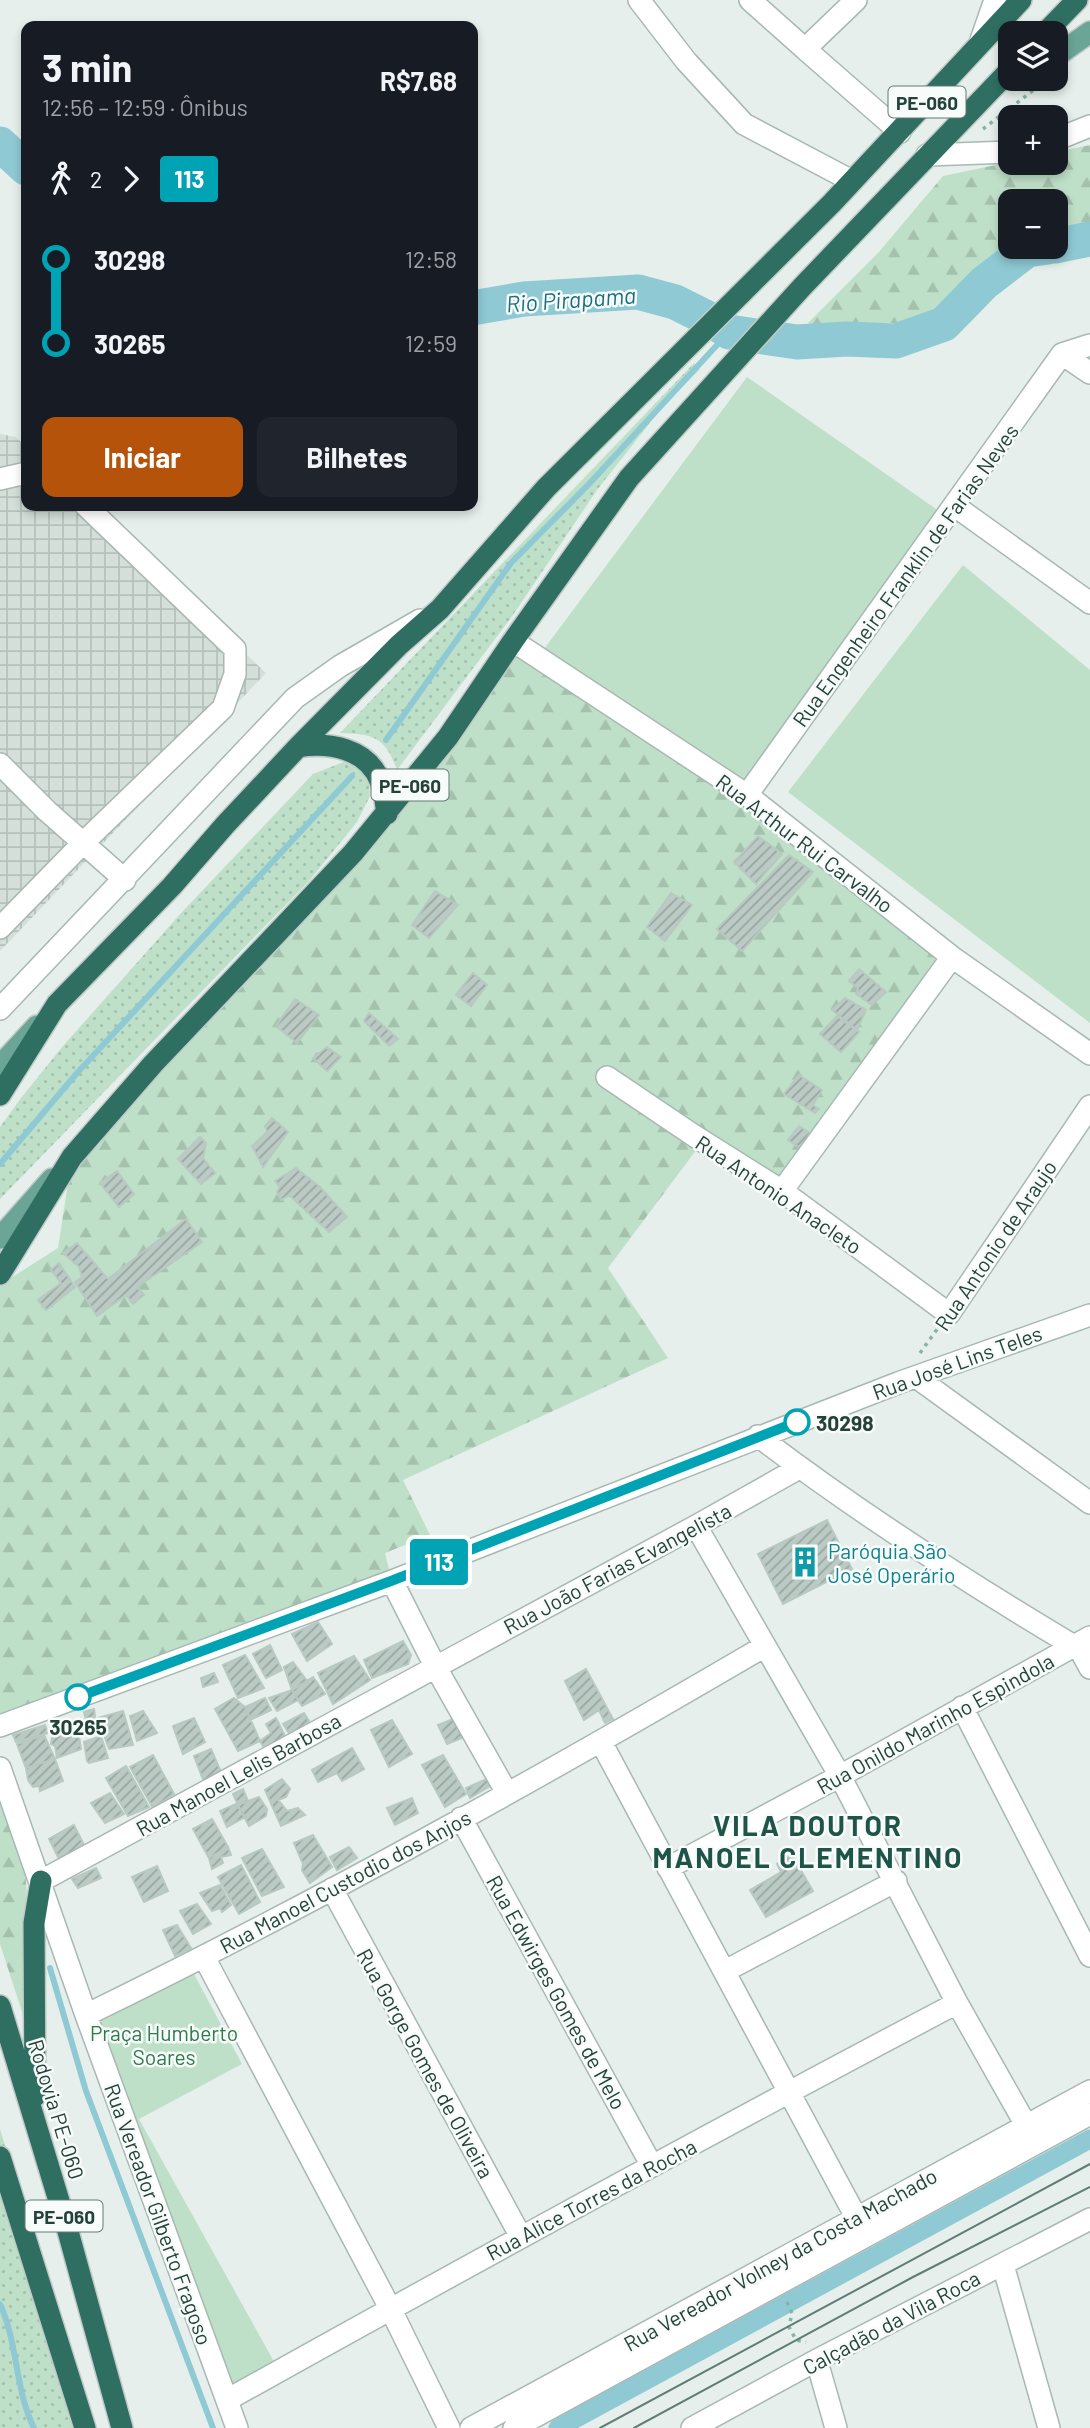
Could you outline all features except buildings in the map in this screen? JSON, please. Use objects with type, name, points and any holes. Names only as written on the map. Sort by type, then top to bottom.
[{"type":"highway","name":"PE-060","points":[[0,1095],[57,1004],[172,886],[298,747],[399,645],[440,609],[547,488],[832,203],[1021,0]]},
{"type":"highway","points":[[1057,21],[1077,0]]},
{"type":"highway","name":"PE-060","points":[[0,1274],[72,1157],[153,1064],[344,863],[448,737],[629,478],[998,82]]},
{"type":"highway","points":[[298,747],[333,745],[363,759],[381,781],[387,814]]},
{"type":"highway","points":[[35,2123],[34,1923],[41,1881]]},
{"type":"highway","name":"Rodovia PE-060","points":[[0,2006],[66,2224],[122,2428]]},
{"type":"highway","name":"PE-060","points":[[0,2157],[85,2428]]},
{"type":"main road","points":[[1068,48],[1090,32]]},
{"type":"main road","points":[[991,89],[998,86]]},
{"type":"main road","points":[[0,1066],[57,1004]]},
{"type":"main road","points":[[0,1238],[72,1157]]},
{"type":"street","points":[[639,0],[686,61],[744,124],[852,181]]},
{"type":"street","points":[[750,0],[900,132]]},
{"type":"street","points":[[805,49],[856,0]]},
{"type":"street","points":[[980,43],[995,0]]},
{"type":"street","points":[[1068,135],[1090,126]]},
{"type":"street","points":[[928,155],[998,152]]},
{"type":"street","points":[[1062,354],[1090,345]]},
{"type":"street","points":[[1062,354],[1090,373]]},
{"type":"street","name":"Rua Engenheiro Franklin de Farias Neves","points":[[747,795],[1062,354]]},
{"type":"street","points":[[0,479],[21,474]]},
{"type":"street","points":[[955,506],[1090,603]]},
{"type":"street","points":[[0,928],[82,844],[223,708],[235,674],[235,649],[91,511]]},
{"type":"street","points":[[0,1009],[295,698],[340,666],[440,609]]},
{"type":"street","name":"Rua Arthur Rui Carvalho","points":[[513,641],[747,795],[952,957],[1090,1054]]},
{"type":"street","points":[[0,764],[82,844],[125,880]]},
{"type":"street","points":[[782,1191],[952,957]]},
{"type":"street","name":"Rua Antonio Anacleto","points":[[607,1077],[782,1191],[949,1314]]},
{"type":"street","name":"Rua Antonio de Araujo","points":[[949,1314],[1090,1106]]},
{"type":"street","name":"Rua José Lins Teles","points":[[0,1726],[391,1581],[758,1436],[1090,1315]]},
{"type":"street","points":[[916,1377],[1090,1503]]},
{"type":"street","points":[[758,1436],[799,1468],[963,1579],[1080,1642],[1090,1668]]},
{"type":"street","name":"Rua João Farias Evangelista","points":[[435,1666],[799,1468]]},
{"type":"street","points":[[696,1526],[840,1776],[957,2003],[1026,2125]]},
{"type":"street","points":[[391,1581],[435,1666],[507,1793]]},
{"type":"street","name":"Rua Onildo Marinho Espindola","points":[[668,1868],[1080,1642]]},
{"type":"street","name":"Rua Manoel Custodio dos Anjos","points":[[86,2015],[204,1957],[332,1889],[601,1742],[765,1646]]},
{"type":"street","name":"Rua Manoel Lelis Barbosa","points":[[41,1881],[435,1666]]},
{"type":"street","points":[[962,1707],[1090,1956]]},
{"type":"street","points":[[601,1742],[856,2217]]},
{"type":"street","name":"Rua Vereador Gilberto Fragoso","points":[[0,1768],[86,2015],[237,2428]]},
{"type":"street","name":"Rua Edwirges Gomes de Melo","points":[[461,1818],[652,2166]]},
{"type":"street","points":[[725,1971],[896,1881]]},
{"type":"street","name":"Rua Gorge Gomes de Oliveira","points":[[332,1889],[521,2237]]},
{"type":"street","points":[[204,1957],[390,2308],[449,2428]]},
{"type":"street","name":"Rua Alice Torres da Rocha","points":[[227,2400],[390,2308],[957,2003]]},
{"type":"street","name":"Rua Vereador Volney da Costa Machado","points":[[471,2428],[1090,2091]]},
{"type":"street","points":[[514,2428],[1090,2114]]},
{"type":"street","name":"Calçadão da Vila Roca","points":[[692,2428],[818,2366],[1090,2219]]},
{"type":"street","points":[[714,2428],[818,2366],[1090,2230]]},
{"type":"street","points":[[1005,2272],[1049,2428]]},
{"type":"street","points":[[818,2366],[836,2428]]},
{"type":"path","name":"PE-060","points":[[979,132],[1032,91]]},
{"type":"path","name":"Rua Antonio de Araujo","points":[[920,1353],[949,1314]]},
{"type":"path","points":[[785,2298],[791,2311],[789,2327],[796,2340],[814,2343],[818,2366]]},
{"type":"shaded area","points":[[0,434],[16,437],[21,442],[21,511],[94,511],[266,673],[0,951]]},
{"type":"green space","points":[[1090,145],[1090,224],[1068,228],[1068,189],[998,189],[998,254],[930,319],[904,323],[865,323],[828,332],[808,323],[878,253],[943,176],[998,165],[998,175],[1068,175],[1068,149]]},
{"type":"green space","points":[[694,363],[700,369],[664,405],[597,490],[513,615],[397,770],[388,750],[377,740],[370,736],[340,733]]},
{"type":"green space","points":[[747,377],[939,511],[746,783],[544,649]]},
{"type":"green space","points":[[963,565],[1090,670],[1090,1023],[788,792]]},
{"type":"green space","points":[[513,641],[747,795],[951,957],[783,1188],[703,1141],[608,1268],[668,1358],[403,1480],[430,1535],[385,1553],[392,1581],[0,1726],[0,1285],[58,1248],[72,1157],[353,853]]},
{"type":"green space","points":[[346,761],[357,766],[368,778],[370,796],[357,822],[309,881],[0,1199],[0,1127],[21,1098],[63,1046],[182,912],[313,774]]},
{"type":"green space","points":[[0,1784],[25,1860],[27,1904],[24,2018],[0,1944]]},
{"type":"green space","name":"Praça Humberto Soares","points":[[190,1973],[194,1974],[242,2064],[139,2119],[277,2367],[229,2394],[98,2022],[99,2017]]},
{"type":"green space","points":[[0,2129],[89,2428],[0,2428]]},
{"type":"waterway","name":"Rio Pirapama","points":[[0,144],[21,163]]},
{"type":"waterway","name":"Rio Pirapama","points":[[1068,243],[1090,239]]},
{"type":"waterway","name":"Rio Pirapama","points":[[478,307],[524,299],[638,292],[675,302],[729,332],[797,342],[847,339],[896,341],[944,324],[984,283],[1015,259]]},
{"type":"waterway","points":[[386,740],[511,563],[589,484],[729,332]]},
{"type":"waterway","points":[[0,1164],[77,1073],[352,776]]},
{"type":"waterway","points":[[50,1968],[86,2091],[213,2428]]},
{"type":"waterway","points":[[558,2428],[1090,2139]]},
{"type":"waterway","points":[[0,2304],[10,2334],[23,2398],[34,2428]]},
{"type":"tram line","points":[[600,2428],[1090,2164]]},
{"type":"tram line","points":[[634,2428],[913,2277],[1090,2187]]},
{"type":"bus line","name":"113","points":[[78,1697],[391,1581],[797,1422]]},
{"type":"place","name":"30298","points":[[797,1422]]},
{"type":"place","name":"Paróquia São José Operário","points":[[805,1562]]},
{"type":"place","name":"30265","points":[[78,1697]]},
{"type":"district","name":"VILA DOUTOR MANOEL CLEMENTINO","points":[[808,1841]]}]
